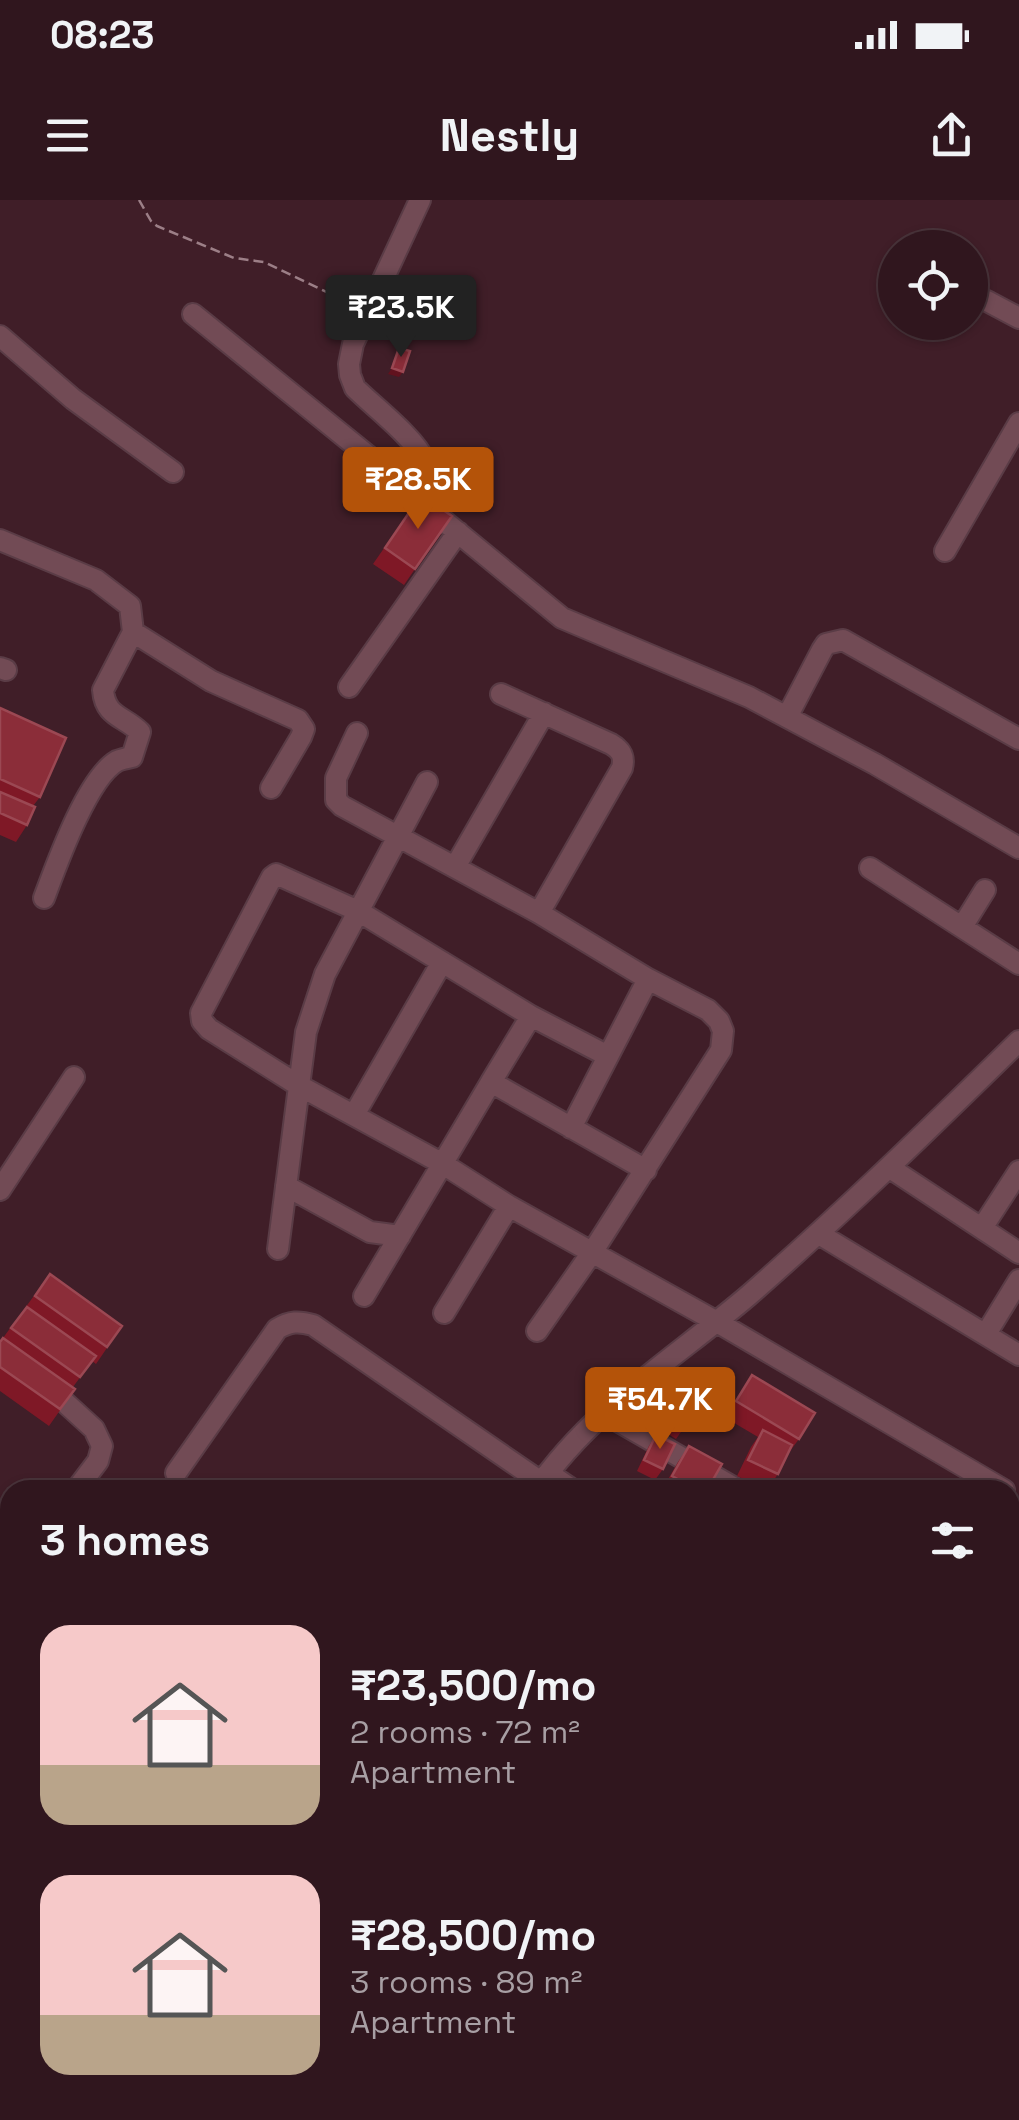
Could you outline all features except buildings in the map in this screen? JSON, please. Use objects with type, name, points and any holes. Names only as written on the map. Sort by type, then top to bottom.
[{"type":"street","points":[[420,200],[362,322],[348,364],[355,388],[423,458],[424,501]]},
{"type":"street","points":[[988,301],[1019,318]]},
{"type":"street","points":[[192,314],[562,618],[749,696],[1019,846]]},
{"type":"street","points":[[0,336],[72,399],[174,472]]},
{"type":"street","points":[[945,551],[1019,423]]},
{"type":"street","points":[[349,687],[458,532]]},
{"type":"street","points":[[0,540],[96,580],[130,606],[133,632],[102,690],[112,714],[140,732],[136,748],[132,757],[120,759],[96,784],[66,841],[44,898]]},
{"type":"street","points":[[133,632],[211,681],[298,720],[304,729],[271,788]]},
{"type":"street","points":[[787,717],[826,644],[843,640],[1019,739]]},
{"type":"street","points":[[501,694],[612,744],[620,749],[624,759],[538,913]]},
{"type":"street","points":[[456,868],[544,713]]},
{"type":"street","points":[[356,733],[336,778],[336,800],[342,806],[708,1010],[724,1030],[721,1050],[593,1251],[537,1331]]},
{"type":"street","points":[[278,1250],[306,1032],[325,974],[426,782]]},
{"type":"street","points":[[870,868],[1019,964]]},
{"type":"street","points":[[608,1056],[532,1016],[358,912],[276,874],[201,1013],[209,1029],[298,1085],[717,1322],[972,1480]]},
{"type":"street","points":[[962,927],[985,890]]},
{"type":"street","points":[[354,1116],[442,962]]},
{"type":"street","points":[[571,1128],[648,978]]},
{"type":"street","points":[[364,1296],[532,1016]]},
{"type":"street","points":[[544,1480],[602,1412],[717,1322],[819,1234],[1019,1041]]},
{"type":"street","points":[[0,1190],[74,1077]]},
{"type":"street","points":[[491,1082],[646,1170]]},
{"type":"street","points":[[890,1168],[1019,1253]]},
{"type":"street","points":[[982,1228],[1019,1172]]},
{"type":"street","points":[[286,1186],[370,1232],[400,1236]]},
{"type":"street","points":[[444,1313],[509,1206]]},
{"type":"street","points":[[819,1234],[1019,1354]]},
{"type":"street","points":[[986,1334],[1019,1280]]},
{"type":"street","points":[[176,1474],[277,1329],[302,1321],[314,1325],[539,1480]]},
{"type":"street","points":[[60,1398],[94,1429],[102,1446],[98,1461],[84,1480]]},
{"type":"street","points":[[602,1412],[721,1480]]},
{"type":"path","points":[[140,200],[157,226],[234,258],[264,262],[333,295],[362,322]]}]
